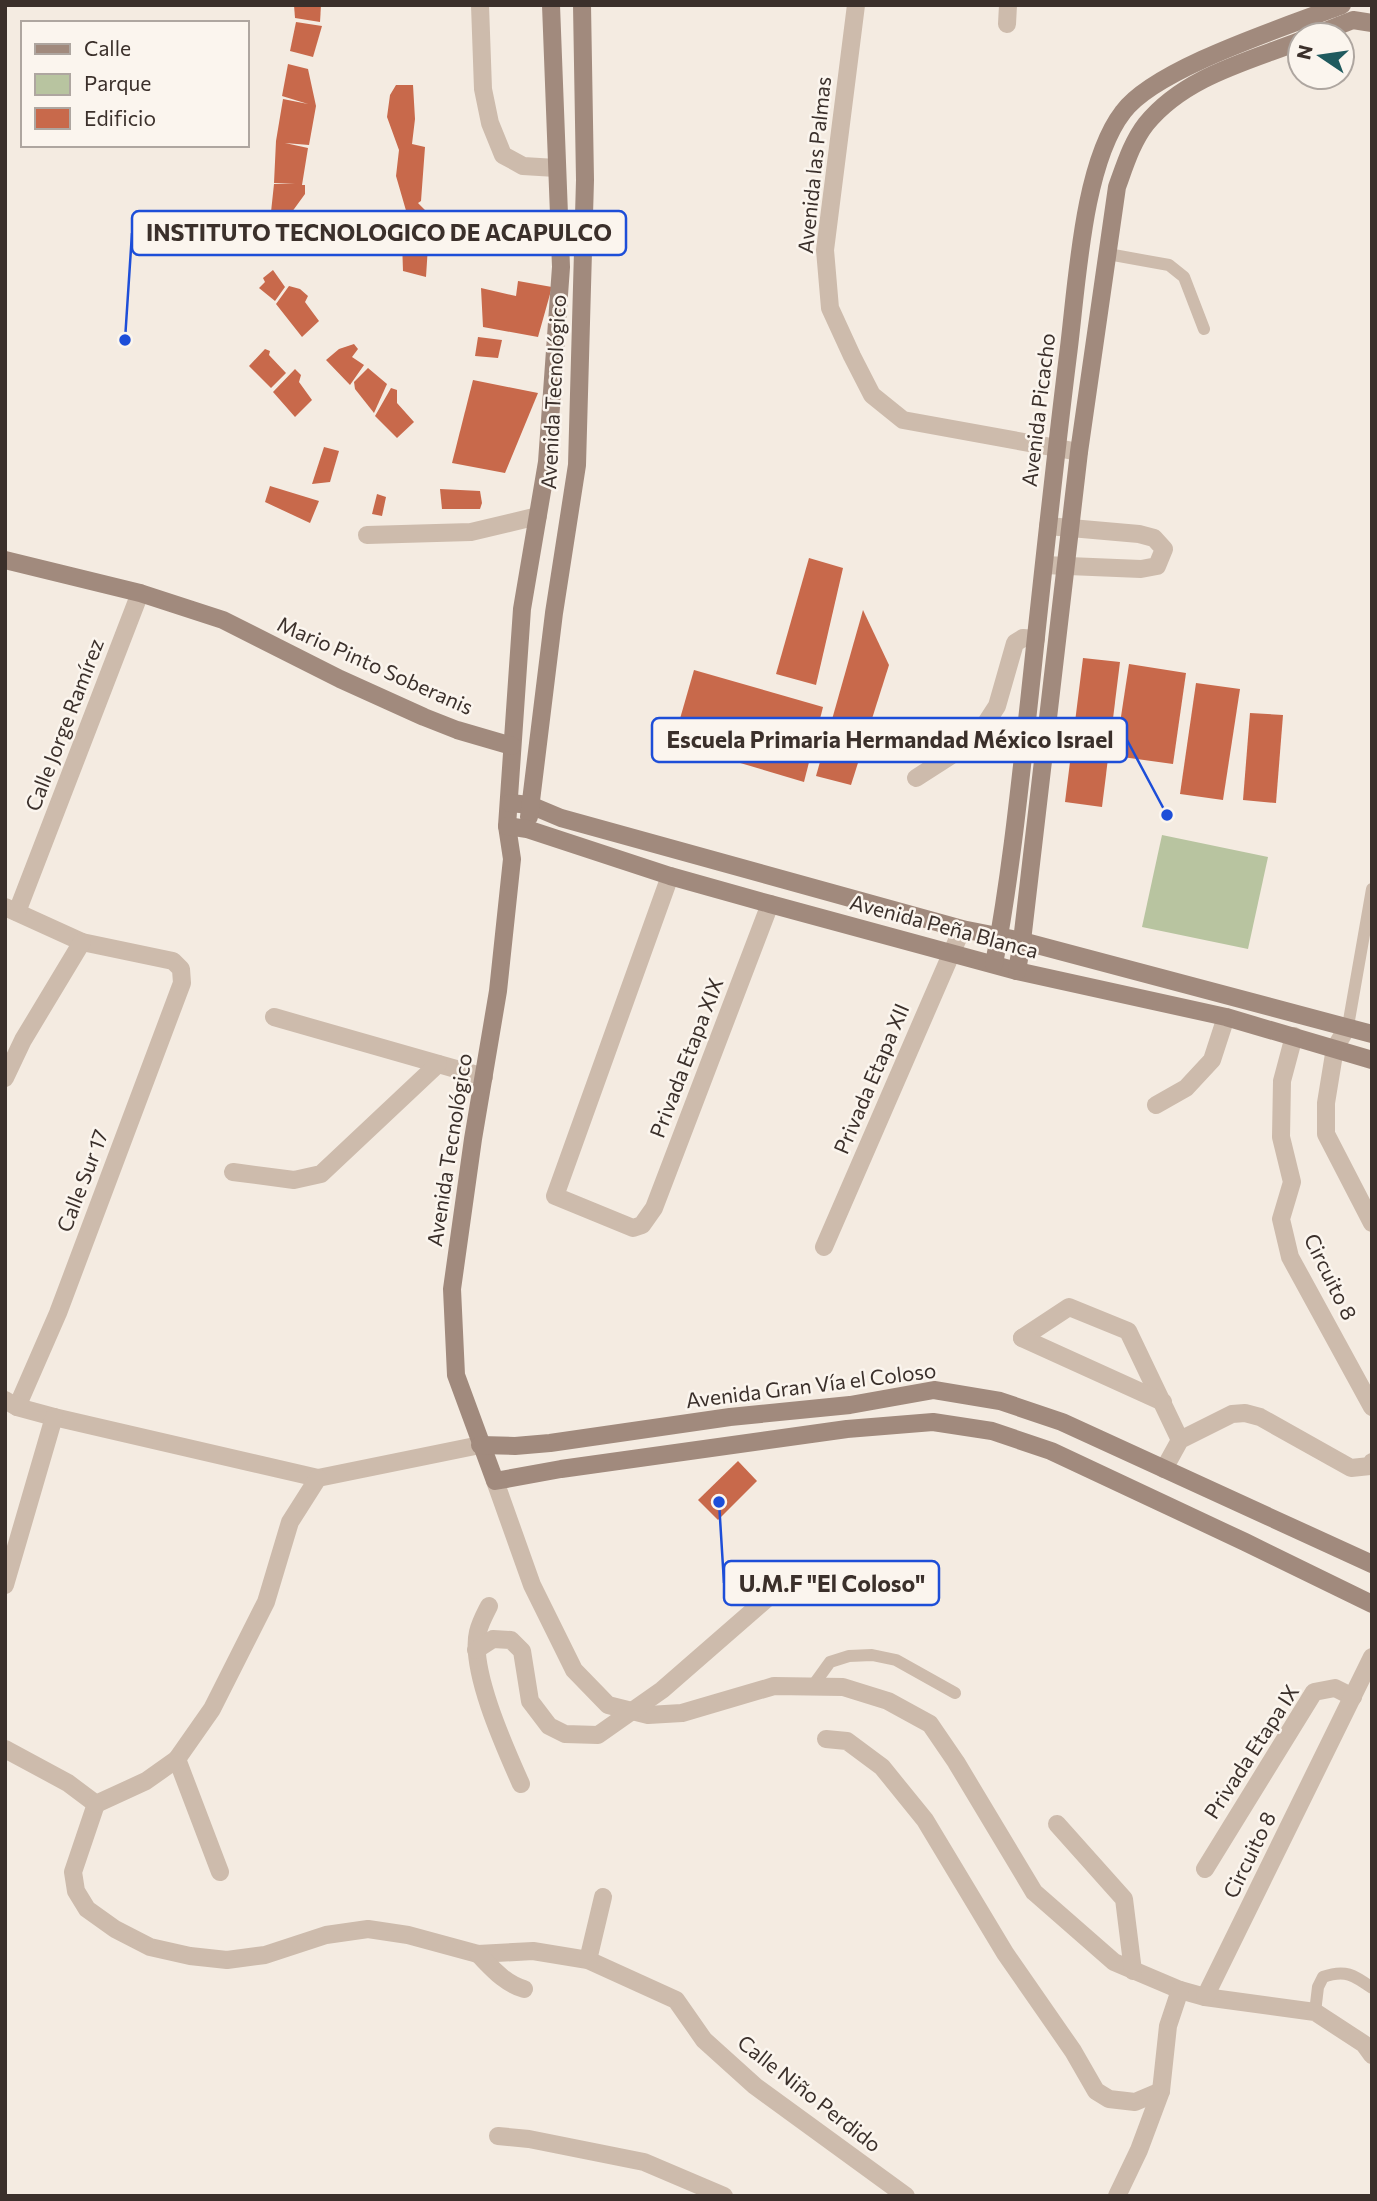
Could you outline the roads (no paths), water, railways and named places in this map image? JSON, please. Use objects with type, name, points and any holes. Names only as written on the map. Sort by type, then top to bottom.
[{"type":"main road","name":"Avenida Tecnológico","points":[[495,1481],[456,1375],[452,1289],[498,991],[512,859],[507,826],[522,609],[547,462],[561,267],[551,5]]},
{"type":"main road","name":"Avenida Tecnológico","points":[[512,859],[527,829],[576,465],[585,180],[582,5]]},
{"type":"main road","name":"Avenida Picacho","points":[[994,964],[1011,868],[1057,449],[1092,181],[1106,142],[1123,111],[1150,88],[1202,60],[1342,5]]},
{"type":"main road","points":[[1350,21],[1372,23]]},
{"type":"main road","points":[[1017,971],[1023,941],[1079,452],[1117,187],[1130,151],[1145,125],[1167,102],[1199,80],[1286,46]]},
{"type":"main road","name":"Mario Pinto Soberanis","points":[[5,560],[140,593],[223,620],[424,717],[512,746]]},
{"type":"main road","name":"Avenida Peña Blanca","points":[[510,803],[530,805],[561,818],[962,929],[1023,941],[1372,1034]]},
{"type":"main road","name":"Avenida Peña Blanca","points":[[507,826],[527,829],[670,876],[1017,971],[1226,1017],[1372,1060]]},
{"type":"main road","name":"Avenida Gran Vía el Coloso","points":[[480,1445],[550,1443],[730,1418],[850,1405],[934,1390],[1000,1401],[1062,1422],[1372,1564]]},
{"type":"main road","points":[[495,1481],[561,1469],[834,1431],[933,1422],[992,1432],[1051,1451],[1372,1604]]},
{"type":"street","points":[[480,5],[483,89],[490,123],[503,155],[523,166],[556,169]]},
{"type":"street","name":"Avenida las Palmas","points":[[856,5],[825,250],[830,308],[872,395],[903,420],[1079,452]]},
{"type":"street","points":[[1007,24],[1008,5]]},
{"type":"street","points":[[368,535],[471,532],[538,516]]},
{"type":"street","points":[[1044,565],[1141,569],[1157,566],[1164,549],[1154,538],[1139,534],[1048,526]]},
{"type":"street","name":"Calle Jorge Ramírez","points":[[11,910],[140,593]]},
{"type":"street","points":[[916,778],[975,740],[997,706],[1015,643],[1024,638],[1036,639]]},
{"type":"street","name":"Privada Etapa XIX","points":[[670,876],[555,1196],[633,1228],[642,1225],[654,1208],[770,904]]},
{"type":"street","points":[[5,1077],[23,1040],[82,942],[11,910]]},
{"type":"street","name":"Privada Etapa XII","points":[[824,1247],[962,929]]},
{"type":"street","name":"Calle Sur 17","points":[[11,1403],[58,1313],[182,983],[181,969],[173,961],[82,942]]},
{"type":"street","points":[[274,1017],[484,1077]]},
{"type":"street","points":[[1156,1105],[1186,1088],[1212,1060],[1226,1017]]},
{"type":"street","points":[[1348,1026],[1335,1048],[1326,1104],[1326,1134],[1372,1223]]},
{"type":"street","name":"Circuito 8","points":[[1294,1036],[1282,1080],[1282,1137],[1292,1182],[1280,1219],[1290,1257],[1372,1407]]},
{"type":"street","points":[[233,1172],[294,1180],[321,1174],[438,1064]]},
{"type":"street","points":[[1163,1402],[1022,1338],[1069,1307],[1128,1331],[1163,1402],[1180,1440]]},
{"type":"street","name":"Avenida Gran Vía el Coloso","points":[[11,1403],[54,1417],[317,1478],[480,1445]]},
{"type":"street","points":[[1164,1469],[1180,1440],[1232,1414],[1245,1413],[1260,1417],[1351,1468],[1370,1466],[1372,1462]]},
{"type":"street","points":[[5,1586],[54,1417]]},
{"type":"street","points":[[5,1749],[68,1783],[96,1804],[146,1781],[177,1759],[212,1709],[266,1602],[290,1522],[317,1478]]},
{"type":"street","points":[[495,1481],[532,1585],[574,1670],[608,1705],[648,1715],[682,1713],[774,1686],[844,1687],[888,1701],[930,1724],[956,1762],[1034,1892],[1114,1962],[1180,1990],[1205,1997],[1315,2012],[1364,2044],[1372,2055]]},
{"type":"street","points":[[476,1650],[493,1639],[511,1640],[522,1651],[530,1701],[549,1726],[565,1734],[598,1735],[662,1690],[771,1595]]},
{"type":"street","points":[[489,1606],[478,1630],[476,1650],[492,1717],[521,1784]]},
{"type":"street","name":"Circuito 8","points":[[1205,1997],[1372,1657]]},
{"type":"street","name":"Privada Etapa IX","points":[[1205,1869],[1314,1692],[1335,1688],[1353,1697]]},
{"type":"street","points":[[826,1739],[847,1741],[882,1767],[925,1820],[1004,1954],[1073,2051],[1097,2091],[1109,2099],[1135,2102],[1161,2091]]},
{"type":"street","points":[[177,1759],[220,1872]]},
{"type":"street","name":"Calle Niño Perdido","points":[[96,1804],[72,1872],[76,1891],[87,1909],[115,1929],[150,1947],[190,1956],[227,1960],[265,1955],[326,1935],[368,1928],[408,1935],[478,1954],[533,1951],[588,1960],[676,2000],[704,2040],[755,2086],[906,2196]]},
{"type":"street","points":[[1057,1824],[1124,1899],[1133,1971]]},
{"type":"street","points":[[588,1960],[603,1897]]},
{"type":"street","points":[[478,1954],[502,1978],[524,1989]]},
{"type":"street","points":[[1117,2196],[1139,2150],[1161,2091],[1168,2026],[1180,1990]]},
{"type":"street","points":[[498,2136],[529,2139],[645,2162],[724,2196]]},
{"type":"lane","points":[[1108,254],[1169,265],[1184,277],[1204,329]]},
{"type":"lane","points":[[1348,1026],[1367,944],[1372,889]]},
{"type":"lane","points":[[812,1686],[830,1662],[849,1656],[872,1656],[896,1660],[955,1693]]},
{"type":"lane","points":[[1315,2012],[1318,1987],[1323,1977],[1352,1974],[1372,1988]]},
{"type":"place","name":"INSTITUTO TECNOLOGICO DE ACAPULCO","points":[[125,340]]},
{"type":"place","name":"Escuela Primaria Hermandad México Israel","points":[[1167,815]]},
{"type":"place","name":"U.M.F \"El Coloso\"","points":[[719,1502]]}]
